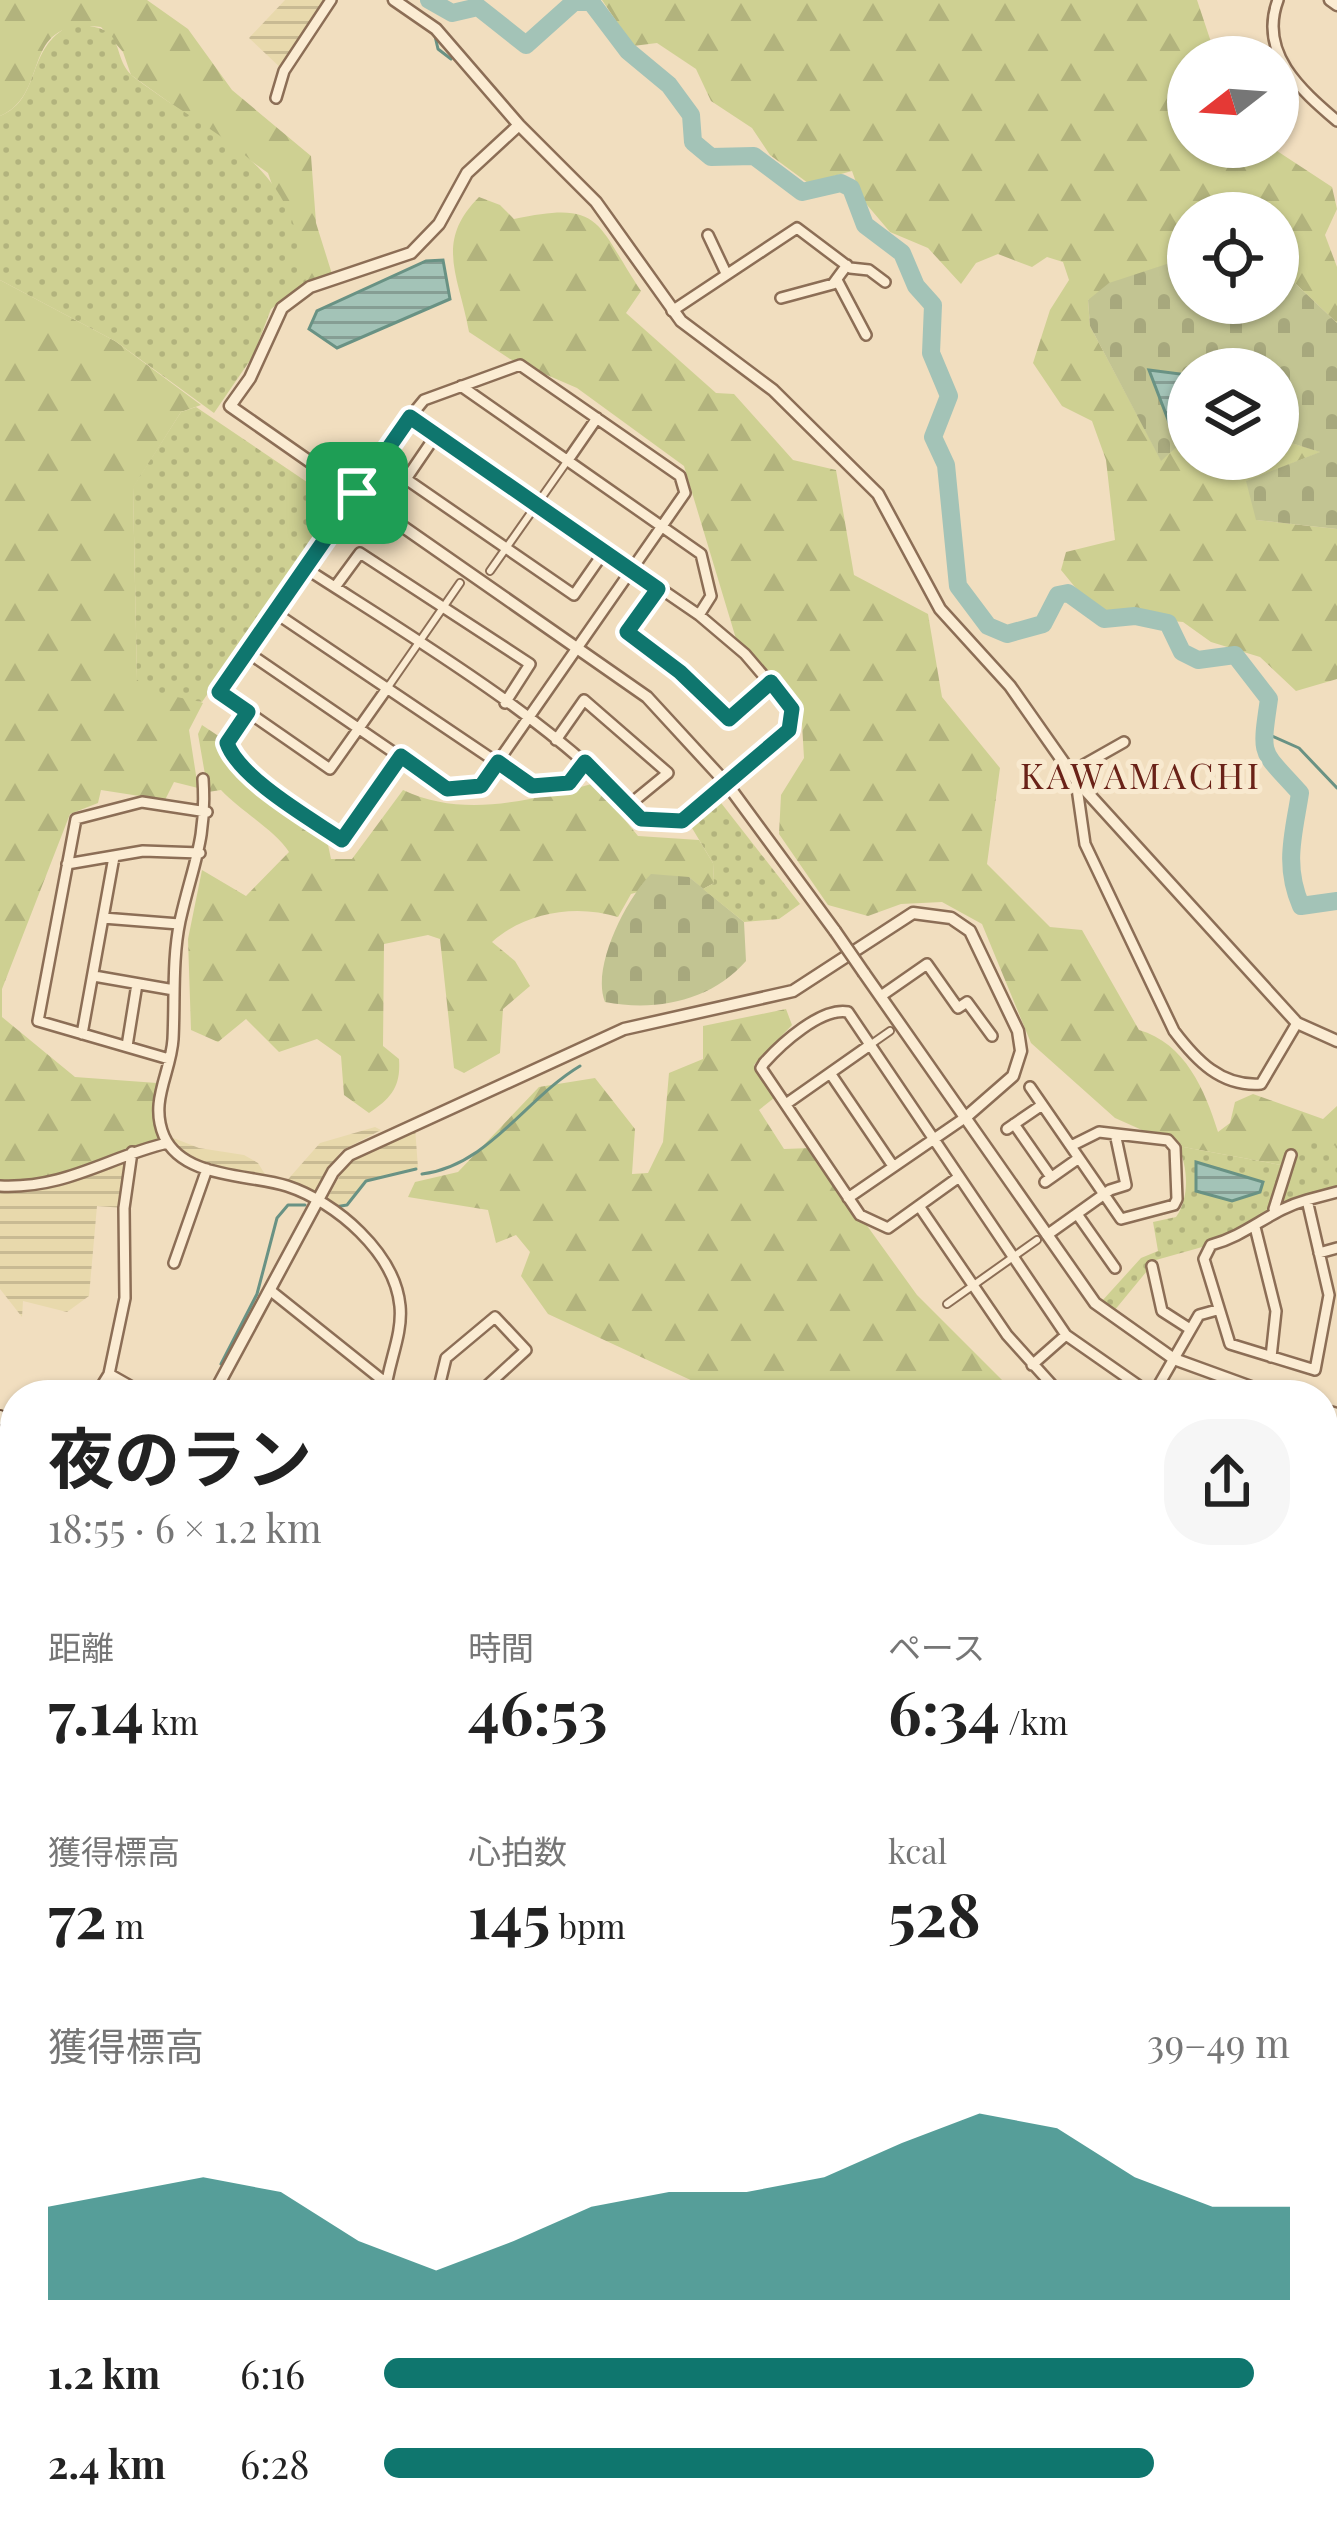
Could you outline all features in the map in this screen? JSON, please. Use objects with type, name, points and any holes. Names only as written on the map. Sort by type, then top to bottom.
[{"type":"street","points":[[276,98],[284,71],[331,0]]},
{"type":"street","points":[[394,0],[436,29],[614,224],[672,311],[790,405],[878,494],[940,609],[1010,686],[1074,776],[1297,1023],[1337,1041]]},
{"type":"street","points":[[1259,0],[1276,6],[1275,40],[1287,73],[1337,121]]},
{"type":"street","points":[[519,125],[467,173],[429,238],[411,253],[310,287],[282,308],[250,378],[230,406],[647,697],[727,784],[966,1117],[1042,1238],[1095,1303],[1174,1359],[1232,1380]]},
{"type":"street","points":[[672,311],[725,271],[754,260],[797,228],[819,249],[885,282]]},
{"type":"street","points":[[708,235],[725,271]]},
{"type":"street","points":[[781,298],[837,280],[847,265]]},
{"type":"street","points":[[837,280],[866,334]]},
{"type":"street","points":[[247,652],[359,728],[401,756],[447,789],[481,786],[685,493],[680,476],[520,365],[424,400],[410,417],[219,692],[330,769],[359,728],[388,687],[460,583]]},
{"type":"street","points":[[461,386],[701,554],[711,596],[699,615]]},
{"type":"street","points":[[305,568],[530,720],[585,762],[641,819],[682,821],[789,730],[792,709],[771,682],[699,615],[410,417]]},
{"type":"street","points":[[490,571],[597,418]]},
{"type":"street","points":[[436,435],[406,479],[506,549],[574,595],[604,552]]},
{"type":"street","points":[[335,587],[360,553],[445,604],[530,664],[505,703]]},
{"type":"street","points":[[658,589],[627,632],[680,672],[729,719],[771,682]]},
{"type":"street","points":[[274,612],[532,786],[569,783],[585,762]]},
{"type":"street","points":[[556,740],[584,700],[631,736],[668,773],[629,805]]},
{"type":"street","points":[[248,712],[227,743],[232,757],[342,840],[401,756]]},
{"type":"street","points":[[1074,776],[1124,742]]},
{"type":"street","points":[[1074,776],[1085,844],[1174,1031],[1188,1049],[1229,1081],[1261,1084],[1297,1023]]},
{"type":"street","points":[[203,779],[207,812],[179,925],[170,1059],[158,1101],[167,1143],[207,1168],[284,1185],[317,1202],[376,1249],[395,1275],[400,1326],[388,1380]]},
{"type":"street","points":[[170,1059],[38,1021],[76,819],[142,802],[207,812]]},
{"type":"street","points":[[67,864],[143,851],[200,853]]},
{"type":"street","points":[[82,1034],[114,856]]},
{"type":"street","points":[[220,1380],[340,1162],[415,1120],[552,1065],[624,1029],[794,991],[913,913],[951,918],[970,931],[1018,1031],[1021,1051],[1013,1076],[966,1117],[848,1198]]},
{"type":"street","points":[[103,918],[179,925]]},
{"type":"street","points":[[881,996],[927,964],[958,1008],[967,1002],[992,1036]]},
{"type":"street","points":[[94,976],[174,990]]},
{"type":"street","points":[[127,1046],[137,984]]},
{"type":"street","points":[[959,1178],[888,1228],[860,1214],[761,1069],[791,1036],[837,1010],[848,1012],[1066,1335],[1131,1380]]},
{"type":"street","points":[[786,1104],[890,1031]]},
{"type":"street","points":[[830,1073],[893,1166]]},
{"type":"street","points":[[1030,1087],[1121,1220],[1174,1205],[1175,1148],[1168,1140],[1142,1133],[1116,1138],[1099,1132],[1071,1146]]},
{"type":"street","points":[[1042,1105],[1011,1127],[1048,1180],[1078,1158]]},
{"type":"street","points":[[947,1304],[1104,1194],[1126,1185],[1116,1138]]},
{"type":"street","points":[[0,1186],[85,1176],[131,1152],[167,1143]]},
{"type":"street","points":[[105,1380],[124,1298],[126,1170],[131,1152]]},
{"type":"street","points":[[1274,1209],[1291,1155]]},
{"type":"street","points":[[174,1263],[207,1168]]},
{"type":"street","points":[[1307,1200],[1329,1294],[1315,1370],[1230,1344],[1217,1310],[1205,1252],[1255,1227],[1274,1209],[1307,1200],[1337,1192]]},
{"type":"street","points":[[919,1206],[1046,1380]]},
{"type":"street","points":[[1077,1214],[1114,1268]]},
{"type":"street","points":[[1255,1227],[1276,1311],[1271,1357]]},
{"type":"street","points":[[1319,1253],[1337,1248]]},
{"type":"street","points":[[1149,1266],[1156,1288],[1149,1300],[1190,1329]]},
{"type":"street","points":[[271,1291],[375,1380]]},
{"type":"street","points":[[1162,1380],[1198,1315],[1217,1310]]},
{"type":"street","points":[[441,1380],[446,1358],[495,1317],[526,1350],[493,1380]]},
{"type":"street","points":[[1032,1365],[1066,1335]]},
{"type":"street","points":[[109,1374],[120,1380]]},
{"type":"shaded area","points":[[285,0],[331,0],[284,71],[249,38]]},
{"type":"shaded area","points":[[443,260],[450,299],[337,348],[309,329],[317,311],[426,261]]},
{"type":"shaded area","points":[[1149,370],[1167,372],[1167,417]]},
{"type":"shaded area","points":[[375,1127],[381,1130],[341,1151],[311,1198],[283,1185],[320,1143]]},
{"type":"shaded area","points":[[415,1127],[418,1168],[366,1181],[343,1207],[323,1206],[346,1165]]},
{"type":"shaded area","points":[[163,1134],[199,1148],[244,1155],[258,1163],[271,1184],[189,1160]]},
{"type":"shaded area","points":[[132,1152],[124,1208],[97,1206],[89,1296],[67,1312],[23,1301],[22,1317],[0,1289],[0,1186],[31,1184]]},
{"type":"shaded area","points":[[1196,1162],[1263,1182],[1260,1192],[1232,1201],[1196,1191]]},
{"type":"green space","points":[[0,0],[147,0],[188,29],[232,90],[311,156],[316,223],[332,274],[306,282],[268,173],[131,75],[123,52],[101,27],[57,33],[46,44],[26,91],[0,116]]},
{"type":"green space","points":[[602,0],[1197,0],[1209,36],[1167,36],[1167,168],[1299,165],[1332,187],[1337,209],[1325,235],[1337,267],[1337,323],[1299,287],[1299,192],[1167,192],[1167,266],[1088,300],[1090,326],[1161,460],[1167,455],[1167,480],[1250,480],[1257,520],[1337,529],[1337,679],[1296,691],[1260,657],[1211,642],[1183,622],[1097,614],[1061,570],[1066,552],[1115,540],[1106,460],[1092,421],[1062,406],[1033,363],[1050,310],[1069,280],[1063,262],[1047,257],[1032,267],[998,254],[976,263],[961,284],[928,248],[890,232],[862,199],[852,171],[808,183],[770,155],[752,128],[711,101],[696,69],[657,43],[633,46]]},
{"type":"green space","points":[[71,25],[90,26],[111,36],[135,78],[248,158],[286,207],[299,240],[306,282],[271,309],[253,356],[214,413],[115,341],[0,280],[0,116],[23,97],[46,46]]},
{"type":"green space","points":[[479,197],[500,205],[514,219],[565,213],[594,222],[641,291],[626,313],[716,393],[734,394],[793,460],[836,470],[854,575],[928,614],[942,697],[1000,768],[987,864],[1050,927],[1082,930],[1139,1030],[1169,1046],[1191,1070],[1218,1132],[1230,1123],[1235,1102],[1253,1094],[1323,1119],[1337,1106],[1337,1153],[1281,1165],[1178,1146],[1115,1118],[1031,1043],[982,924],[942,902],[901,904],[868,916],[828,905],[779,834],[781,795],[804,758],[801,707],[737,642],[684,466],[577,388],[510,359],[469,332],[453,245],[465,213]]},
{"type":"green space","points":[[1167,264],[1167,324],[1299,324],[1299,287],[1337,323],[1337,529],[1256,520],[1246,481],[1299,480],[1299,460],[1320,452],[1299,446],[1299,348],[1167,348],[1167,456],[1161,461],[1090,326],[1088,300],[1109,283]]},
{"type":"green space","points":[[0,280],[115,341],[201,405],[181,412],[133,488],[137,679],[203,703],[189,730],[198,788],[174,782],[165,800],[101,790],[98,803],[70,814],[2,989],[2,1017],[75,1077],[157,1083],[153,1115],[161,1143],[10,1187],[0,1181]]},
{"type":"green space","points":[[196,407],[335,501],[337,507],[202,702],[146,691],[137,679],[133,487],[181,412]]},
{"type":"green space","points":[[1299,445],[1321,452],[1299,461]]},
{"type":"green space","points":[[202,725],[220,737],[248,785],[327,840],[331,859],[352,859],[403,790],[426,799],[474,805],[523,800],[595,783],[638,836],[699,840],[713,863],[714,883],[703,889],[689,877],[631,894],[618,917],[585,911],[552,913],[505,932],[492,942],[515,961],[530,986],[503,1009],[500,1053],[464,1073],[454,1068],[440,939],[428,935],[384,944],[383,1046],[399,1059],[399,1069],[393,1091],[369,1113],[344,1095],[341,1056],[317,1039],[279,1052],[246,1019],[218,1042],[191,1030],[188,939],[202,870],[246,896],[289,852],[221,790],[208,792],[198,734]]},
{"type":"green space","points":[[718,799],[800,904],[779,919],[744,922],[703,889],[714,883],[713,863],[689,823]]},
{"type":"green space","points":[[651,874],[689,877],[744,922],[746,961],[716,986],[682,1000],[644,1005],[605,1002],[603,971],[613,935]]},
{"type":"green space","points":[[786,1009],[792,1025],[754,1065],[774,1098],[759,1110],[784,1149],[811,1148],[917,1295],[1002,1380],[691,1380],[548,1314],[521,1276],[530,1252],[516,1235],[496,1243],[488,1210],[408,1197],[415,1182],[458,1172],[539,1087],[595,1078],[635,1129],[632,1174],[648,1173],[663,1142],[669,1073],[703,1059],[703,1026]]},
{"type":"green space","points":[[1307,1140],[1337,1146],[1337,1191],[1273,1208],[1245,1235],[1156,1260],[1114,1311],[1102,1301],[1141,1258],[1158,1251],[1153,1222],[1176,1217],[1181,1209],[1186,1182],[1178,1146],[1281,1165]]},
{"type":"waterway","points":[[429,0],[452,13],[478,7],[526,45],[574,2],[591,2],[628,51],[669,85],[691,115],[693,142],[711,157],[754,156],[802,192],[841,183],[851,188],[865,225],[902,253],[916,286],[933,305],[931,353],[949,396],[933,437],[946,465],[958,586],[988,626],[1007,634],[1043,624],[1058,595],[1068,593],[1104,619],[1135,616],[1168,623],[1182,652],[1198,660],[1235,655],[1269,699],[1266,752],[1300,793],[1291,862],[1301,906],[1337,901]]},
{"type":"waterway","points":[[435,36],[438,49],[451,59]]},
{"type":"waterway","points":[[1261,731],[1299,748],[1337,788]]},
{"type":"waterway","points":[[422,1174],[446,1168],[487,1145],[580,1066]]},
{"type":"waterway","points":[[335,1207],[347,1205],[366,1181],[416,1169]]},
{"type":"waterway","points":[[221,1364],[257,1294],[277,1218],[288,1205],[305,1205]]},
{"type":"district","name":"KAWAMACHI","points":[[1141,774]]},
{"type":"route","points":[[410,417],[658,589],[627,632],[680,672],[729,719],[771,682],[792,709],[789,730],[682,821],[641,819],[585,762],[569,783],[532,786],[498,762],[481,786],[447,789],[401,756],[342,840],[232,757],[227,743],[248,712],[219,692],[357,493],[410,417]]}]
